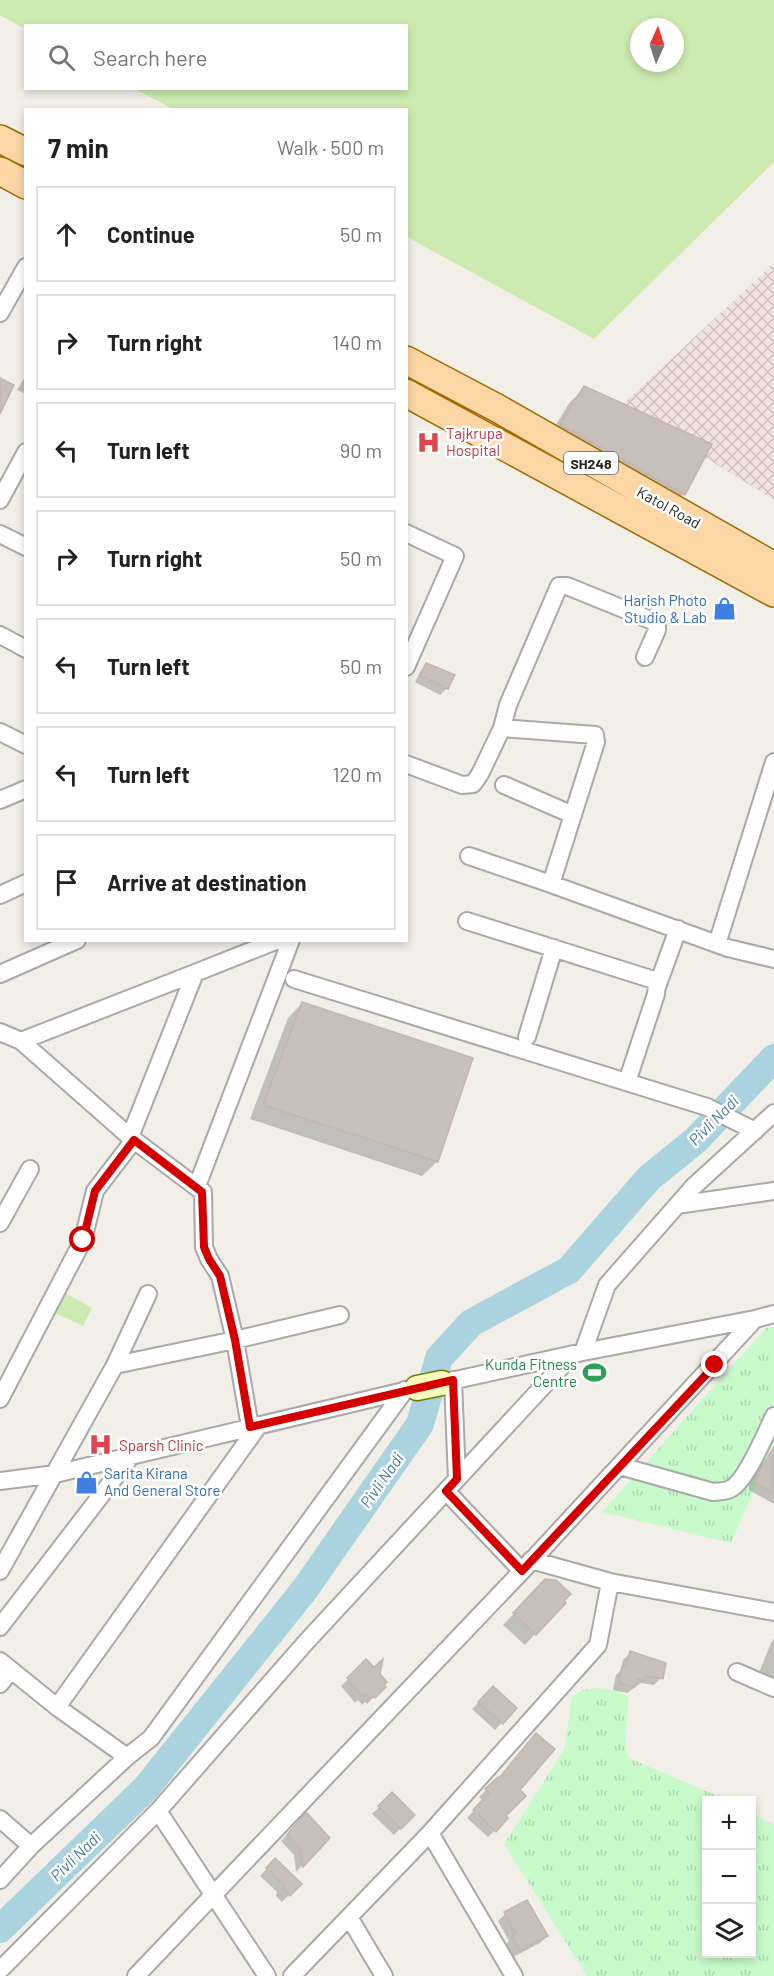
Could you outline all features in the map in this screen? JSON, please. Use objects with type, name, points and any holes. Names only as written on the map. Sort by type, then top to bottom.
[{"type":"main road","points":[[0,170],[24,184]]},
{"type":"main road","name":"Katol Road","points":[[408,361],[497,408],[773,584]]},
{"type":"main road","name":"Katol Road","points":[[408,394],[773,584]]},
{"type":"street","points":[[0,170],[15,146]]},
{"type":"street","points":[[0,314],[24,271]]},
{"type":"street","points":[[0,500],[24,456]]},
{"type":"street","points":[[0,534],[24,546]]},
{"type":"street","points":[[408,534],[455,556],[413,633],[408,657]]},
{"type":"street","points":[[408,765],[462,785],[472,784],[480,774],[502,728],[508,705],[559,586],[567,586],[653,621],[657,630],[645,657]]},
{"type":"street","points":[[0,635],[24,648]]},
{"type":"street","points":[[502,728],[595,735],[596,742],[551,884]]},
{"type":"street","points":[[0,732],[24,744]]},
{"type":"street","points":[[717,944],[774,762]]},
{"type":"street","points":[[504,785],[573,815]]},
{"type":"street","points":[[0,800],[24,790]]},
{"type":"street","points":[[468,855],[717,944],[774,959]]},
{"type":"street","points":[[0,895],[24,884]]},
{"type":"street","points":[[467,921],[654,980],[657,987]]},
{"type":"street","points":[[627,1082],[678,929]]},
{"type":"street","points":[[0,974],[72,942]]},
{"type":"street","points":[[7,1039],[195,973],[273,942]]},
{"type":"street","points":[[197,1186],[290,942]]},
{"type":"street","points":[[527,1037],[554,948]]},
{"type":"street","points":[[0,1399],[83,1240],[95,1191],[132,1139],[195,973]]},
{"type":"street","points":[[294,979],[707,1107],[755,1131]]},
{"type":"street","points":[[7,1039],[202,1192],[207,1253],[220,1276],[255,1426],[57,1707]]},
{"type":"street","points":[[0,1970],[158,1811],[307,1641],[451,1485],[578,1353],[607,1285],[693,1187],[774,1113]]},
{"type":"street","points":[[0,1223],[30,1169]]},
{"type":"street","points":[[676,1205],[774,1191]]},
{"type":"street","points":[[0,1571],[115,1365],[148,1294]]},
{"type":"street","points":[[0,1481],[55,1474],[411,1389],[774,1314]]},
{"type":"street","points":[[115,1365],[340,1315]]},
{"type":"street","points":[[136,1976],[527,1566],[756,1319]]},
{"type":"street","points":[[447,1382],[451,1485],[527,1566],[774,1612]]},
{"type":"street","points":[[0,1880],[31,1846],[127,1757],[151,1738],[411,1389]]},
{"type":"street","points":[[620,1466],[713,1492],[726,1491],[735,1487],[747,1470],[774,1416]]},
{"type":"street","points":[[0,1627],[132,1455]]},
{"type":"street","points":[[292,1976],[430,1833],[598,1645],[610,1582]]},
{"type":"street","points":[[0,1684],[6,1666],[57,1707],[127,1757]]},
{"type":"street","points":[[737,1672],[774,1688]]},
{"type":"street","points":[[158,1811],[267,1976]]},
{"type":"street","points":[[0,1819],[31,1846]]},
{"type":"street","points":[[430,1833],[514,1976]]},
{"type":"street","points":[[349,1917],[384,1976]]},
{"type":"shaded area","points":[[774,263],[774,500],[621,406]]},
{"type":"green space","points":[[0,0],[774,0],[774,162],[594,339],[408,238],[408,108],[171,108],[137,90],[408,90],[408,24],[24,24],[24,28],[0,15]]},
{"type":"green space","points":[[62,1291],[92,1308],[83,1326],[51,1311]]},
{"type":"green space","points":[[774,1327],[774,1444],[731,1543],[602,1512],[766,1328]]},
{"type":"green space","points":[[598,1688],[618,1691],[629,1698],[625,1746],[629,1758],[718,1796],[702,1796],[702,1958],[756,1958],[756,1815],[774,1825],[774,1976],[587,1976],[504,1844],[564,1750],[572,1697],[582,1690]]},
{"type":"building","points":[[0,378],[14,385],[0,414]]},
{"type":"building","points":[[584,386],[712,444],[685,495],[560,424]]},
{"type":"building","points":[[426,663],[455,675],[448,689],[420,675]]},
{"type":"building","points":[[302,1002],[473,1058],[438,1162],[263,1105]]},
{"type":"building","points":[[774,1447],[774,1493],[755,1483],[756,1476]]},
{"type":"building","points":[[545,1579],[556,1580],[571,1594],[564,1601],[566,1603],[536,1635],[513,1613]]},
{"type":"building","points":[[630,1651],[666,1663],[663,1679],[646,1676],[645,1681],[637,1679],[635,1687],[619,1683],[622,1667],[626,1667]]},
{"type":"building","points":[[366,1659],[374,1667],[383,1659],[380,1674],[387,1682],[384,1685],[386,1687],[375,1698],[373,1696],[370,1699],[366,1694],[363,1697],[347,1678]]},
{"type":"building","points":[[493,1686],[517,1708],[503,1724],[478,1702]]},
{"type":"building","points":[[536,1733],[555,1749],[520,1790],[526,1796],[506,1816],[508,1818],[496,1832],[473,1810],[489,1793],[485,1789],[499,1778]]},
{"type":"building","points":[[392,1792],[415,1815],[401,1829],[378,1806]]},
{"type":"building","points":[[306,1812],[330,1838],[303,1867],[300,1848],[287,1835]]},
{"type":"building","points":[[275,1858],[302,1884],[290,1896],[283,1888],[284,1885],[266,1868]]},
{"type":"building","points":[[527,1900],[548,1936],[520,1951],[512,1936],[516,1934],[504,1912]]},
{"type":"waterway","name":"Pivli Nadi","points":[[0,1929],[146,1788],[305,1589],[420,1424],[439,1358],[471,1323],[569,1270],[649,1178],[696,1140],[774,1058]]},
{"type":"place","name":"Tajkrupa Hospital","points":[[428,442]]},
{"type":"place","name":"Harish Photo Studio & Lab","points":[[725,609]]},
{"type":"place","name":"Kunda Fitness Centre","points":[[595,1373]]},
{"type":"place","name":"Sparsh Clinic","points":[[101,1445]]},
{"type":"place","name":"Sarita Kirana And General Store","points":[[86,1482]]},
{"type":"route","points":[[83,1240],[95,1191],[134,1140],[202,1192],[204,1247],[220,1276],[235,1340],[250,1427],[453,1380],[457,1479],[446,1491],[522,1571],[715,1365]]}]
